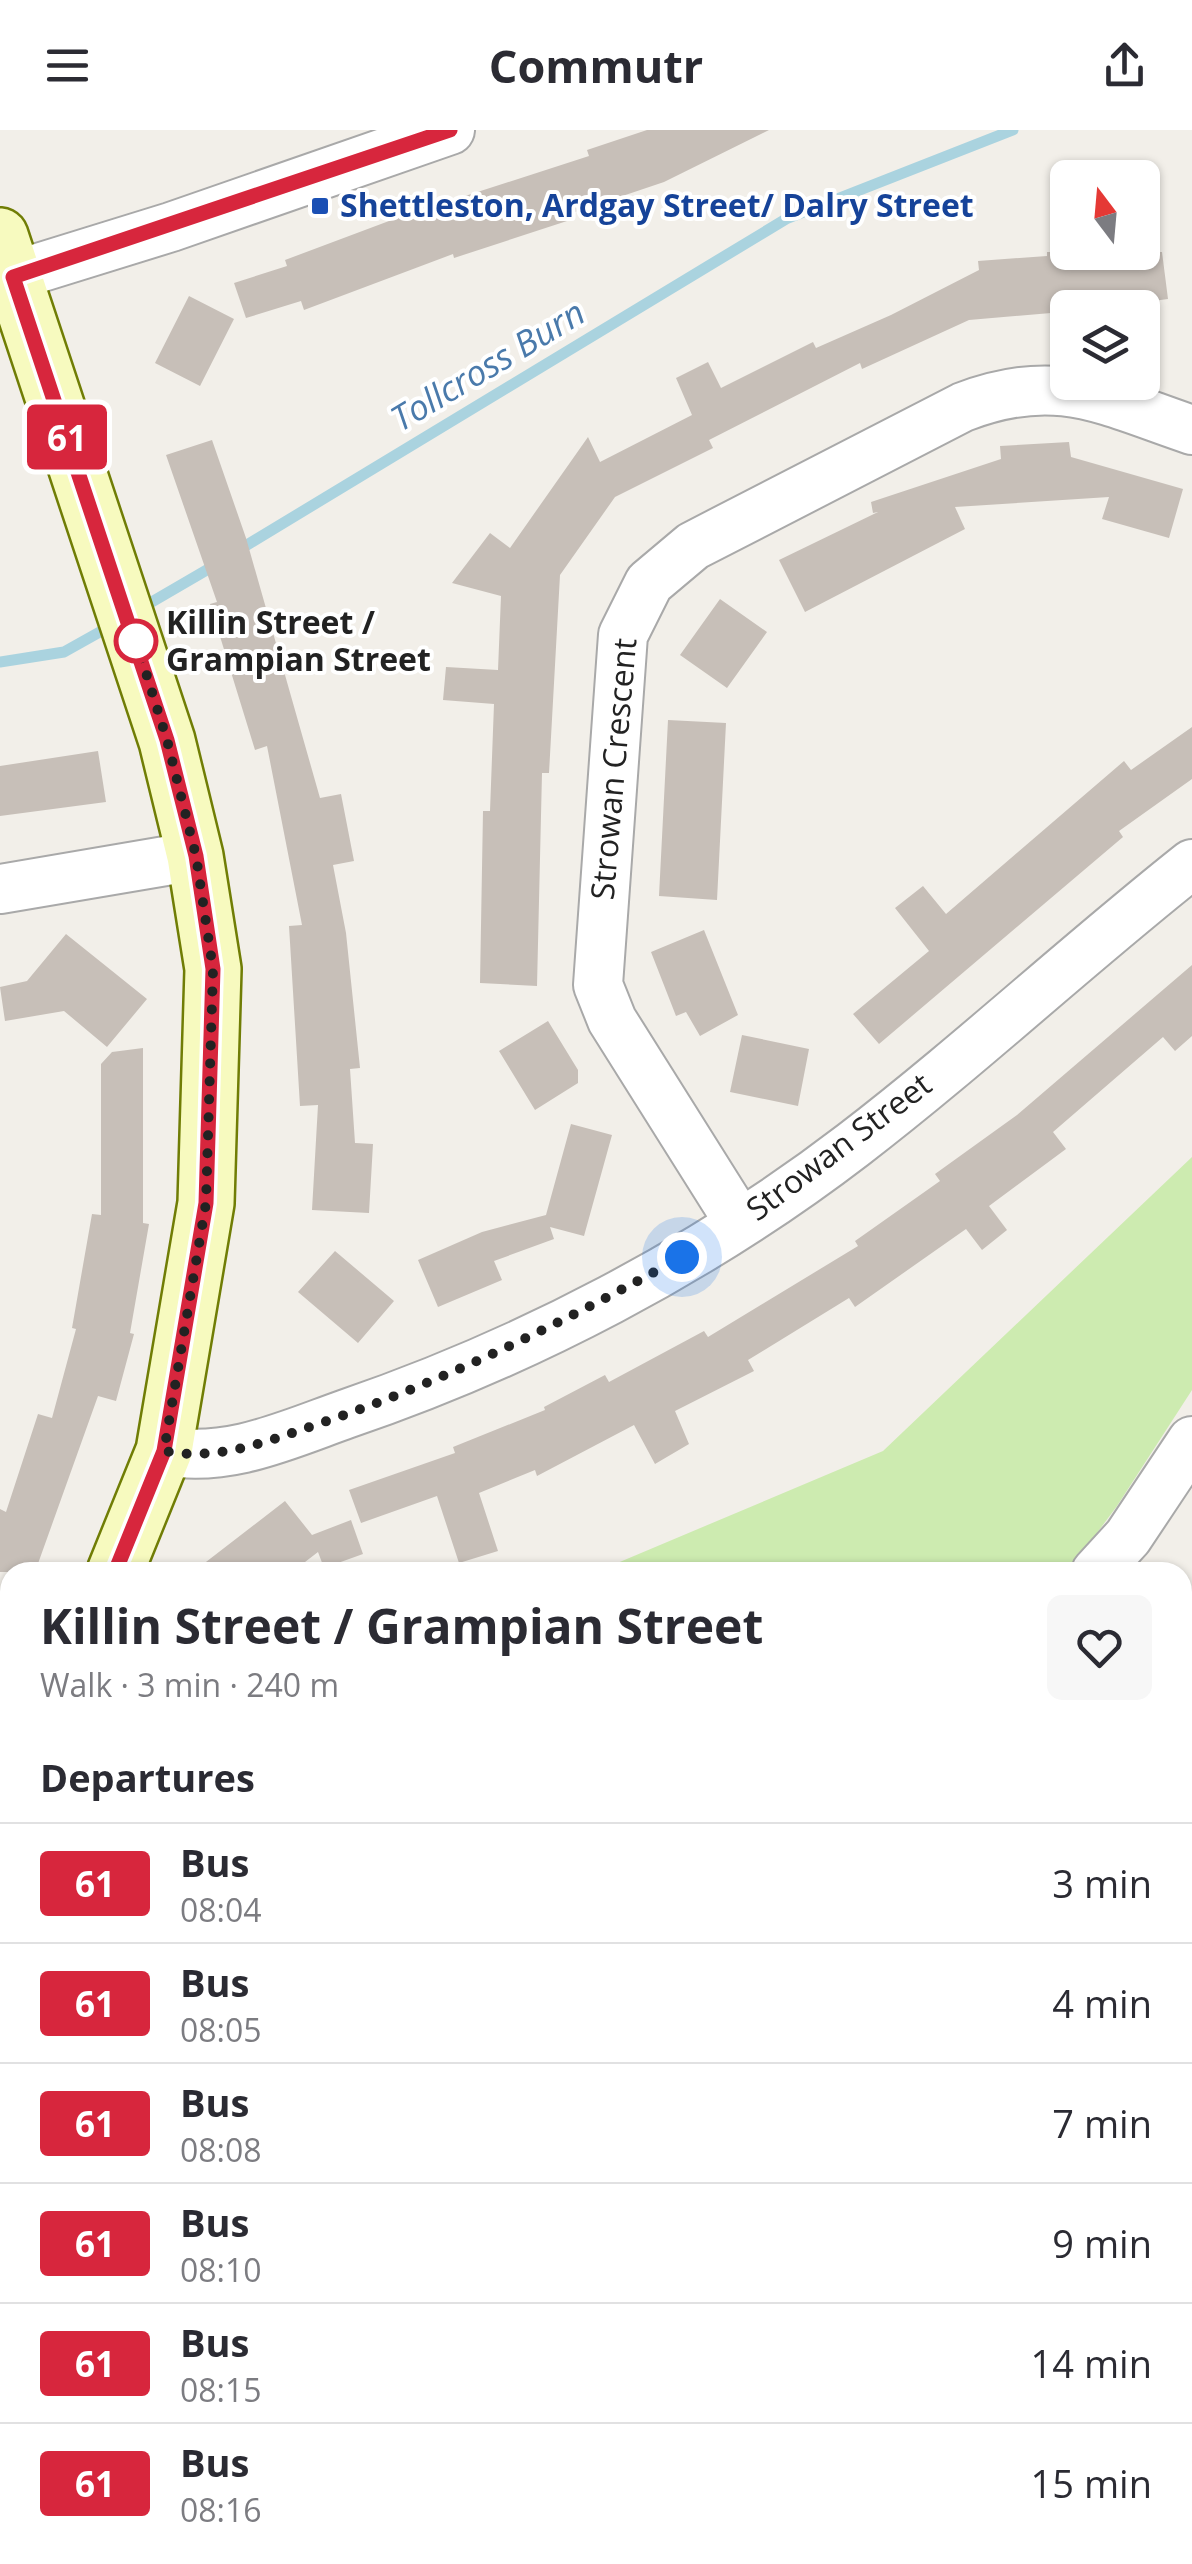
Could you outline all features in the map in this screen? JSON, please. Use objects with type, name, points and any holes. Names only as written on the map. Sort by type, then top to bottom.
[{"type":"main road","points":[[4,264],[138,645],[196,856],[213,969],[206,1203],[164,1451],[119,1562]]},
{"type":"street","points":[[4,264],[437,132]]},
{"type":"street","name":"Strowan Crescent","points":[[739,1222],[612,1020],[598,985],[620,651],[640,594],[662,570],[693,546],[963,407],[1004,392],[1024,388],[1066,390],[1192,430]]},
{"type":"street","points":[[0,889],[196,856]]},
{"type":"street","name":"Strowan Street","points":[[164,1451],[197,1456],[243,1448],[443,1378],[578,1314],[739,1222],[852,1145],[1192,864]]},
{"type":"street","points":[[1105,1562],[1128,1538],[1192,1441]]},
{"type":"green space","points":[[1192,1157],[1192,1390],[1075,1562],[620,1562],[883,1451]]},
{"type":"building","points":[[647,130],[769,130],[664,182],[566,215],[567,221],[454,258],[453,254],[304,310],[301,301],[246,318],[234,283],[287,266],[285,260],[397,218],[589,156],[587,150]]},
{"type":"building","points":[[1050,252],[1050,270],[1160,270],[1162,252],[1168,299],[1160,300],[1160,290],[1050,290],[1050,313],[969,320],[862,369],[860,363],[709,440],[713,448],[615,497],[560,575],[549,773],[542,773],[537,986],[480,983],[483,811],[490,811],[494,704],[443,700],[446,667],[498,670],[501,596],[452,583],[490,533],[510,548],[588,437],[600,462],[692,415],[676,378],[708,362],[721,388],[813,342],[816,348],[891,315],[979,270],[978,261],[1047,256]]},
{"type":"building","points":[[189,296],[234,319],[200,386],[155,363]]},
{"type":"building","points":[[212,440],[246,538],[320,798],[341,794],[354,861],[333,865],[346,933],[360,1068],[350,1069],[355,1143],[373,1144],[369,1213],[312,1210],[318,1105],[300,1106],[289,926],[302,925],[267,746],[255,750],[210,604],[217,602],[166,455]]},
{"type":"building","points":[[1069,442],[1071,457],[1183,489],[1169,538],[1102,519],[1109,497],[955,507],[965,529],[805,612],[779,560],[878,512],[873,513],[871,502],[1001,459],[1000,446]]},
{"type":"building","points":[[720,599],[767,632],[727,688],[680,655]]},
{"type":"building","points":[[668,720],[726,723],[717,900],[659,896]]},
{"type":"building","points":[[1192,727],[1192,779],[1119,831],[1123,837],[879,1044],[853,1014],[929,951],[895,908],[923,886],[946,914],[1124,761],[1131,770]]},
{"type":"building","points":[[98,751],[106,802],[0,816],[0,766]]},
{"type":"building","points":[[704,930],[738,1015],[700,1036],[686,1012],[676,1016],[651,952]]},
{"type":"building","points":[[66,934],[147,999],[107,1047],[64,1011],[5,1021],[0,987],[27,981]]},
{"type":"building","points":[[1192,965],[1192,1036],[1175,1051],[1163,1037],[1053,1132],[1066,1149],[989,1206],[1007,1230],[982,1250],[966,1229],[855,1307],[849,1298],[748,1360],[754,1371],[675,1411],[689,1444],[655,1464],[634,1425],[537,1476],[535,1470],[479,1493],[498,1551],[459,1562],[437,1496],[361,1523],[349,1490],[455,1453],[453,1447],[545,1410],[544,1407],[605,1375],[609,1382],[704,1331],[708,1337],[858,1246],[855,1241],[940,1181],[935,1174],[1017,1115]]},
{"type":"building","points":[[548,1021],[578,1070],[578,1083],[535,1110],[499,1051]]},
{"type":"building","points":[[742,1035],[809,1049],[798,1106],[730,1092]]},
{"type":"building","points":[[143,1048],[143,1223],[149,1224],[130,1333],[134,1334],[116,1401],[98,1396],[39,1562],[0,1562],[0,1509],[6,1512],[38,1414],[52,1418],[76,1329],[72,1328],[92,1214],[101,1215],[101,1064],[112,1052]]},
{"type":"building","points":[[571,1124],[612,1135],[584,1236],[550,1227],[554,1239],[494,1261],[502,1280],[438,1307],[418,1260],[482,1232],[546,1215]]},
{"type":"building","points":[[335,1251],[394,1301],[358,1343],[298,1292]]},
{"type":"building","points":[[285,1501],[312,1535],[351,1520],[363,1554],[341,1562],[322,1562],[318,1552],[305,1562],[206,1562]]},
{"type":"waterway","name":"Tollcross Burn","points":[[237,551],[786,219],[1013,130]]},
{"type":"waterway","name":"Tollcross Burn","points":[[138,610],[217,564]]},
{"type":"waterway","name":"Tollcross Burn","points":[[0,662],[64,652],[114,624]]},
{"type":"bus line","name":"61","points":[[119,1562],[164,1451],[206,1203],[213,969],[196,856],[167,740],[13,277],[233,207],[450,130]]},
{"type":"place","name":"Shettleston, Ardgay Street/ Dalry Street","points":[[320,206]]},
{"type":"place","name":"Killin Street / Grampian Street","points":[[136,641]]},
{"type":"route","points":[[136,641],[167,740],[196,856],[213,969],[206,1203],[164,1451],[211,1456],[377,1404],[473,1365],[682,1257]]}]
